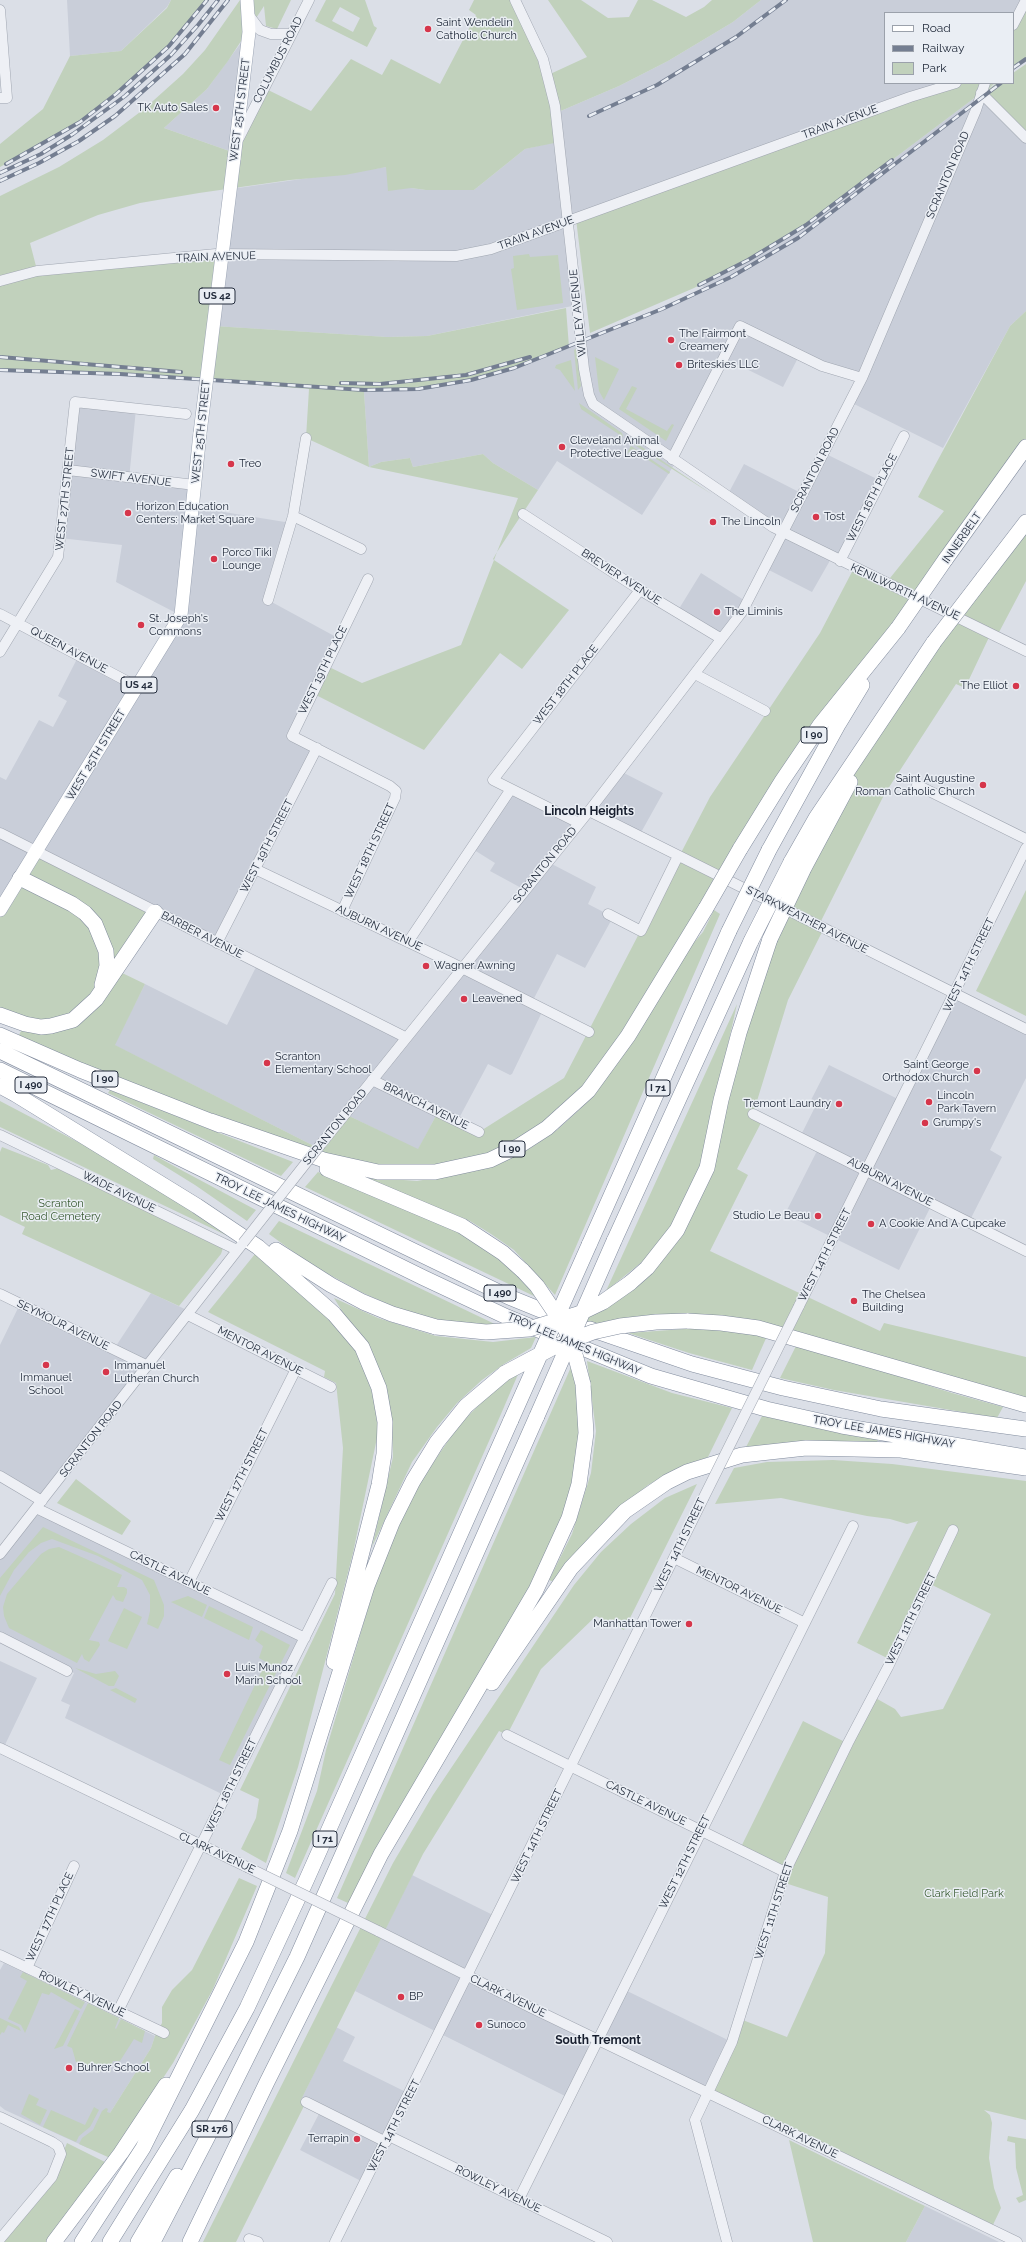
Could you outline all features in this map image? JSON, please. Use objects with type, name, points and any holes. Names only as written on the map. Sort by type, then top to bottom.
[{"type":"highway","name":"INNERBELT","points":[[898,628],[1026,447]]},
{"type":"highway","points":[[0,1086],[156,1170],[331,1286],[392,1314],[436,1327],[486,1332],[529,1329],[578,1314],[603,1302],[630,1283],[647,1268],[676,1230],[707,1168],[721,1100],[737,1040],[770,939],[798,865],[917,664],[1026,522]]},
{"type":"highway","name":"I 90","points":[[0,1035],[80,1070],[210,1121],[324,1160],[378,1172],[436,1172],[490,1160],[519,1146],[547,1128],[588,1091],[625,1041],[782,781],[820,725],[898,628]]},
{"type":"highway","name":"I 71","points":[[110,2242],[192,2110],[247,2008],[306,1881],[729,931],[769,850],[839,723],[898,628]]},
{"type":"highway","name":"I 71","points":[[138,2242],[269,2014],[359,1819],[614,1242],[751,941],[798,865]]},
{"type":"highway","points":[[20,878],[72,904],[85,913],[95,924],[106,951],[107,966],[104,979],[96,999]]},
{"type":"highway","points":[[0,1015],[25,1024],[51,1026],[73,1020],[96,999],[155,912]]},
{"type":"highway","name":"TROY LEE JAMES HIGHWAY","points":[[0,1051],[509,1297],[607,1336],[692,1364],[783,1388],[881,1409],[1026,1429]]},
{"type":"highway","name":"TROY LEE JAMES HIGHWAY","points":[[0,1070],[424,1278],[508,1317],[650,1376],[766,1409],[842,1426],[1026,1458]]},
{"type":"highway","points":[[15,1094],[178,1193],[258,1247],[334,1314],[362,1347],[379,1388],[385,1422],[384,1454],[379,1485],[340,1637],[317,1741]]},
{"type":"highway","points":[[190,2242],[267,2082],[381,1854],[536,1590],[569,1518],[579,1484],[585,1451],[586,1412],[583,1384],[573,1347],[564,1326],[536,1286],[523,1271],[503,1253],[462,1226],[210,1121]]},
{"type":"highway","points":[[82,2242],[143,2148],[246,1942],[268,1891],[290,1831],[317,1741],[367,1586],[402,1503],[426,1459],[453,1422],[481,1392],[506,1373],[554,1347],[593,1332],[620,1326],[656,1322],[687,1321],[721,1323],[758,1328],[1026,1405]]},
{"type":"highway","points":[[431,1769],[571,1568],[625,1511],[667,1482],[704,1466],[742,1455],[806,1448],[901,1450],[1026,1468]]},
{"type":"highway","name":"SR 176","points":[[153,2242],[269,2014]]},
{"type":"highway","points":[[54,2242],[121,2153],[199,2036]]},
{"type":"highway","points":[[179,2242],[267,2082]]},
{"type":"main road","name":"WEST 25TH STREET","points":[[0,910],[37,852],[181,615],[200,433],[234,159],[255,31],[248,14],[247,0]]},
{"type":"street","name":"COLUMBUS ROAD","points":[[237,142],[309,0]]},
{"type":"street","name":"WILLEY AVENUE","points":[[515,0],[536,41],[551,87],[555,106],[584,369],[590,400],[599,409],[672,459],[783,532]]},
{"type":"street","points":[[1014,23],[1026,0]]},
{"type":"street","points":[[0,10],[4,98]]},
{"type":"street","points":[[255,31],[271,34],[292,34]]},
{"type":"street","name":"TRAIN AVENUE","points":[[0,281],[37,271],[216,254],[456,256],[502,246],[910,97],[953,84]]},
{"type":"street","name":"SCRANTON ROAD","points":[[0,1554],[405,1037],[589,811],[695,674],[720,638],[742,612],[862,378],[974,114],[985,84]]},
{"type":"street","points":[[982,93],[1026,138]]},
{"type":"street","points":[[672,459],[740,326],[822,366],[862,378]]},
{"type":"street","name":"WEST 27TH STREET","points":[[0,652],[58,557],[75,402],[186,414]]},
{"type":"street","name":"WEST 16TH PLACE","points":[[840,561],[904,436]]},
{"type":"street","points":[[268,600],[293,516],[306,438]]},
{"type":"street","name":"SWIFT AVENUE","points":[[68,470],[195,485]]},
{"type":"street","name":"BREVIER AVENUE","points":[[523,514],[640,590],[720,638]]},
{"type":"street","points":[[293,516],[361,549]]},
{"type":"street","name":"KENILWORTH AVENUE","points":[[783,532],[1026,651]]},
{"type":"street","name":"WEST 19TH PLACE","points":[[317,748],[292,736],[368,579]]},
{"type":"street","name":"WEST 18TH PLACE","points":[[511,789],[492,780],[640,590]]},
{"type":"street","name":"QUEEN AVENUE","points":[[0,614],[138,687]]},
{"type":"street","points":[[695,674],[765,710]]},
{"type":"street","name":"WEST 18TH STREET","points":[[317,748],[390,786],[396,791],[395,798],[342,910]]},
{"type":"street","name":"WEST 19TH STREET","points":[[217,942],[317,748]]},
{"type":"street","points":[[918,785],[1026,839]]},
{"type":"street","points":[[408,942],[511,789],[579,823]]},
{"type":"street","name":"STARKWEATHER AVENUE","points":[[589,811],[1026,1029]]},
{"type":"street","name":"BARBER AVENUE","points":[[0,833],[405,1037]]},
{"type":"street","name":"WEST 14TH STREET","points":[[335,2242],[468,1977],[799,1306],[868,1171],[1026,848]]},
{"type":"street","points":[[608,914],[641,931],[678,856]]},
{"type":"street","name":"AUBURN AVENUE","points":[[255,869],[408,942],[589,1032]]},
{"type":"street","name":"BRANCH AVENUE","points":[[372,1080],[479,1132]]},
{"type":"street","name":"AUBURN AVENUE","points":[[753,1114],[1026,1251]]},
{"type":"street","name":"WADE AVENUE","points":[[0,1135],[240,1247]]},
{"type":"street","name":"SEYMOUR AVENUE","points":[[0,1294],[148,1366]]},
{"type":"street","name":"MENTOR AVENUE","points":[[188,1315],[331,1387]]},
{"type":"street","name":"WEST 17TH STREET","points":[[189,1582],[296,1369]]},
{"type":"street","name":"CASTLE AVENUE","points":[[0,1476],[39,1505],[189,1582],[305,1638]]},
{"type":"street","name":"WEST 12TH STREET","points":[[519,2199],[853,1526]]},
{"type":"street","name":"WEST 11TH STREET","points":[[727,2242],[695,2120],[732,2042],[785,1872],[844,1749],[888,1667],[953,1530]]},
{"type":"street","name":"MENTOR AVENUE","points":[[674,1558],[805,1623]]},
{"type":"street","name":"WEST 16TH STREET","points":[[118,2011],[332,1583]]},
{"type":"street","points":[[0,1637],[67,1671]]},
{"type":"street","name":"CASTLE AVENUE","points":[[507,1735],[785,1872]]},
{"type":"street","name":"CLARK AVENUE","points":[[0,1748],[378,1931],[468,1977],[1017,2242]]},
{"type":"street","name":"WEST 17TH PLACE","points":[[27,1968],[74,1866]]},
{"type":"street","name":"ROWLEY AVENUE","points":[[0,1955],[164,2034]]},
{"type":"street","name":"ROWLEY AVENUE","points":[[306,2102],[519,2199],[607,2242]]},
{"type":"street","points":[[0,2117],[46,2139],[60,2150],[61,2158],[55,2172],[0,2239]]},
{"type":"shaded area","points":[[67,0],[171,0],[167,7],[121,51],[70,56]]},
{"type":"shaded area","points":[[761,0],[1026,0],[1014,23],[1014,12],[884,12],[884,84],[953,84],[568,221],[577,305],[427,336],[387,337],[213,326],[231,189],[386,167],[411,188],[426,190],[474,190],[525,149],[559,141],[556,113],[619,86],[668,61],[733,22]]},
{"type":"shaded area","points":[[249,32],[235,153],[164,128],[207,89]]},
{"type":"shaded area","points":[[981,93],[1026,138],[1026,311],[1010,326],[943,448],[850,402],[862,379],[799,356],[783,387],[724,358],[676,462],[642,515],[557,461],[538,490],[493,463],[483,454],[413,467],[410,458],[381,462],[369,467],[364,392],[418,389],[471,380],[514,368],[706,289],[701,285],[748,260],[806,225]]},
{"type":"shaded area","points":[[75,402],[136,409],[129,479],[195,485],[193,507],[291,523],[268,600],[338,638],[292,735],[317,748],[217,943],[155,912],[0,910],[0,777],[6,780],[39,720],[53,727],[67,701],[58,696],[79,655],[138,687],[180,615],[116,582],[122,545],[60,538]]},
{"type":"shaded area","points":[[824,453],[881,481],[840,561],[832,557],[812,592],[765,568],[783,532],[727,496],[744,464],[803,494]]},
{"type":"shaded area","points":[[701,573],[747,602],[720,638],[677,612]]},
{"type":"shaded area","points":[[620,771],[663,793],[639,836],[589,811]]},
{"type":"shaded area","points":[[511,789],[579,823],[548,862],[596,887],[588,904],[613,917],[585,968],[557,954],[531,1004],[543,1010],[512,1074],[510,1075],[488,1064],[457,1122],[438,1112],[418,1150],[345,1114],[318,1148],[114,1045],[145,984],[227,1025],[258,963],[405,1037],[525,890],[490,871],[495,863],[471,848]]},
{"type":"shaded area","points":[[954,994],[1026,1029],[1026,1078],[990,1150],[1002,1157],[969,1222],[932,1204],[899,1270],[785,1214],[819,1147],[800,1137],[817,1103],[811,1100],[829,1065],[902,1101]]},
{"type":"shaded area","points":[[151,1293],[191,1312],[42,1501],[0,1476],[0,1345],[20,1304],[114,1349]]},
{"type":"shaded area","points":[[36,1508],[305,1638],[226,1796],[65,1718],[70,1705],[61,1701],[74,1673],[0,1637],[0,1554]]},
{"type":"shaded area","points":[[0,1661],[37,1678],[3,1749],[0,1748]]},
{"type":"shaded area","points":[[412,1875],[497,1917],[468,1977],[598,2039],[623,1989],[732,2042],[709,2092],[598,2040],[569,2098],[355,1991]]},
{"type":"shaded area","name":"Buhrer School","points":[[4,1963],[155,2036],[151,2048],[88,2148],[5,2110],[0,2106],[0,1970]]},
{"type":"shaded area","points":[[336,2027],[355,2037],[343,2061],[410,2094],[365,2183],[300,2150],[321,2110],[301,2100]]},
{"type":"shaded area","points":[[925,2206],[999,2242],[906,2242]]},
{"type":"green space","points":[[171,0],[207,0],[169,46],[116,94],[80,122],[49,141],[0,167],[0,144],[43,109],[70,56],[121,51],[167,8]]},
{"type":"green space","points":[[240,0],[291,0],[277,29],[266,26],[264,6],[228,61],[207,89],[164,128],[235,153],[264,88],[311,111],[351,59],[382,75],[391,59],[440,84],[476,15],[469,10],[474,0],[515,0],[548,75],[587,57],[548,0],[581,0],[608,18],[629,17],[638,0],[652,0],[686,17],[704,7],[712,0],[761,0],[733,22],[668,61],[619,86],[556,113],[559,142],[525,149],[474,190],[426,190],[411,188],[388,191],[386,167],[345,175],[290,180],[140,203],[98,215],[30,243],[37,270],[216,254],[214,326],[387,337],[427,336],[566,308],[569,347],[514,368],[471,380],[418,389],[364,392],[369,467],[306,438],[309,389],[120,374],[0,371],[0,196],[59,167],[103,140],[144,109],[183,74],[205,50]]},
{"type":"green space","points":[[326,0],[365,0],[374,26],[377,28],[367,47],[315,21]],"holes":[[[340,7],[360,18],[353,32],[332,21]]]},
{"type":"green space","points":[[1026,0],[1026,59],[1014,68],[1014,23]]},
{"type":"green space","points":[[1026,64],[1026,138],[981,93],[806,225],[748,260],[694,288],[590,333],[576,219],[953,84],[994,84],[987,90],[996,84],[1014,84],[1014,72]]},
{"type":"green space","points":[[529,254],[530,257],[558,255],[563,303],[517,310],[511,269],[514,268],[513,256]]},
{"type":"green space","points":[[1026,311],[1026,447],[820,725],[641,1015],[568,1111],[465,1167],[361,1170],[15,1042],[25,1024],[0,1015],[0,910],[37,852],[155,912],[116,970],[145,984],[115,1045],[318,1148],[345,1114],[418,1149],[438,1112],[479,1132],[564,1078],[710,797],[820,633],[854,568],[886,583],[944,511],[918,497],[1010,326]]},
{"type":"green space","points":[[577,348],[581,386],[578,390],[574,350]]},
{"type":"green space","points":[[595,357],[619,369],[604,400],[599,391]]},
{"type":"green space","points":[[571,360],[575,391],[560,370],[555,368],[556,365]]},
{"type":"green space","points":[[632,386],[637,388],[626,409],[667,431],[672,424],[674,425],[666,441],[619,409]]},
{"type":"green space","points":[[579,403],[622,433],[623,437],[581,409]]},
{"type":"green space","points":[[636,443],[713,495],[633,444]]},
{"type":"green space","points":[[631,446],[670,472],[669,474],[632,449],[626,455]]},
{"type":"green space","points":[[483,454],[493,463],[538,490],[497,552],[518,498],[369,467],[381,462],[410,458],[413,467]]},
{"type":"green space","points":[[1026,522],[1026,581],[997,636],[991,633],[965,688],[956,684],[884,795],[819,925],[824,928],[788,1000],[753,1114],[763,1119],[737,1169],[748,1175],[710,1251],[880,1331],[884,1323],[1026,1357],[1026,1405],[758,1328],[576,1324],[616,1293],[686,1214],[742,1021],[833,813],[874,739]]},
{"type":"green space","points":[[494,560],[569,610],[522,669],[500,653],[424,750],[312,693],[325,665],[362,683],[461,645]]},
{"type":"green space","points":[[1026,890],[1026,1016],[976,991]]},
{"type":"green space","points":[[714,910],[720,914],[555,1295],[514,1250],[470,1221],[363,1177],[417,1181],[475,1171],[504,1161],[532,1147],[557,1130],[580,1109],[602,1084],[690,947],[703,932]]},
{"type":"green space","points":[[737,1004],[702,1161],[675,1222],[648,1257],[606,1291]]},
{"type":"green space","points":[[110,1090],[293,1162],[281,1176],[108,1093]]},
{"type":"green space","points":[[0,1101],[114,1161],[232,1238],[0,1127]]},
{"type":"green space","name":"Scranton Road Cemetery","points":[[2,1147],[48,1165],[51,1170],[59,1168],[223,1248],[221,1254],[179,1306],[22,1234],[25,1227],[0,1215],[0,1152]]},
{"type":"green space","points":[[154,1155],[256,1210],[247,1221],[195,1185],[153,1159]]},
{"type":"green space","points":[[318,1172],[462,1233],[514,1270],[536,1297],[305,1187]]},
{"type":"green space","points":[[279,1221],[499,1326],[444,1323],[394,1307],[361,1292],[310,1264],[269,1234]]},
{"type":"green space","points":[[255,1254],[317,1306],[356,1351],[367,1376],[375,1403],[378,1433],[353,1553],[298,1767],[266,1863],[241,1849],[256,1818],[259,1799],[240,1790],[335,1594],[343,1448],[336,1383],[324,1377],[325,1371],[208,1312]]},
{"type":"green space","points":[[334,1298],[378,1318],[436,1336],[493,1342],[536,1337],[531,1348],[504,1364],[482,1380],[457,1403],[437,1427],[412,1462],[372,1547],[393,1457],[392,1425],[345,1316]]},
{"type":"green space","points":[[698,1328],[731,1330],[767,1336],[752,1370],[689,1353],[628,1333]]},
{"type":"green space","points":[[797,1344],[952,1393],[1003,1407],[997,1418],[834,1390],[780,1378]]},
{"type":"green space","points":[[587,1361],[672,1393],[732,1408],[708,1457],[681,1467],[648,1485],[626,1503],[554,1582],[549,1580],[572,1534],[591,1473],[596,1431]]},
{"type":"green space","points":[[571,1367],[579,1388],[579,1459],[566,1511],[545,1560],[348,1903],[337,1898]]},
{"type":"green space","points":[[519,1372],[295,1878],[286,1873],[317,1791],[326,1750],[374,1588],[403,1515],[424,1476],[459,1425],[499,1385]]},
{"type":"green space","points":[[762,1416],[879,1439],[876,1443],[744,1451]]},
{"type":"green space","name":"Clark Field Park","points":[[833,1460],[892,1464],[1026,1481],[1026,2120],[984,2110],[990,2115],[992,2123],[989,2158],[994,2188],[1001,2208],[991,2229],[709,2092],[740,2019],[787,2037],[825,1953],[828,1897],[782,1882],[785,1871],[740,1849],[803,1721],[847,1743],[872,1696],[895,1709],[901,1717],[943,1709],[991,1614],[928,1583],[891,1660],[857,1643],[918,1521],[907,1524],[890,1519],[867,1516],[781,1498],[715,1504],[734,1468],[767,1462]]},
{"type":"green space","points":[[76,1479],[131,1521],[122,1535],[57,1503]]},
{"type":"green space","points":[[697,1484],[624,1630],[596,1616],[541,1669],[507,1735],[499,1731],[423,1854],[301,2100],[306,2102],[236,2242],[203,2242],[393,1863],[433,1795],[574,1585],[601,1552],[631,1524],[665,1498]]},
{"type":"green space","points":[[43,1527],[154,1580],[164,1605],[164,1616],[158,1629],[147,1624],[150,1611],[150,1595],[142,1580],[98,1556],[52,1539],[41,1543],[29,1552],[14,1570],[0,1596],[0,1578]]},
{"type":"green space","points":[[59,1547],[122,1575],[117,1587],[124,1587],[127,1589],[123,1602],[116,1600],[113,1595],[89,1640],[99,1642],[100,1645],[89,1662],[84,1659],[82,1654],[77,1663],[9,1628],[4,1616],[3,1607],[7,1594],[41,1554],[49,1549]]},
{"type":"green space","points":[[188,1596],[207,1605],[202,1617],[171,1602]]},
{"type":"green space","points":[[209,1606],[253,1627],[249,1640],[204,1618]]},
{"type":"green space","points":[[124,1608],[142,1617],[127,1649],[108,1641]]},
{"type":"green space","points":[[261,1630],[290,1645],[230,1765],[219,1760],[266,1662],[259,1658],[263,1646],[255,1640]]},
{"type":"green space","points":[[75,1668],[96,1674],[115,1671],[119,1676],[114,1686],[109,1686]]},
{"type":"green space","points":[[116,1688],[137,1699],[135,1703],[110,1690]]},
{"type":"green space","points":[[239,1878],[257,1886],[213,1989],[173,2063],[110,2158],[79,2144],[82,2138],[93,2130],[102,2111],[106,2108],[108,2109],[107,2112],[110,2113],[151,2048],[162,2023],[162,2007],[172,1990],[192,1970]]},
{"type":"green space","points":[[23,1972],[85,2002],[81,2009],[51,1992],[49,1995],[42,1993],[25,2033],[21,2025],[8,2019],[27,1981],[20,1977]]},
{"type":"green space","points":[[88,2003],[119,2018],[115,2028],[116,2029],[121,2019],[145,2031],[142,2043],[134,2039],[120,2061],[113,2061],[110,2068],[111,2072],[103,2068],[99,2073],[76,2062],[72,2048],[67,2046]]},
{"type":"green space","points":[[75,2009],[80,2011],[63,2046],[54,2049]]},
{"type":"green space","points":[[0,2018],[19,2027],[21,2031],[8,2025],[4,2033],[2,2032],[0,2035]]},
{"type":"green space","points":[[29,2094],[39,2099],[36,2105],[47,2110],[40,2125],[21,2114]]},
{"type":"green space","points":[[94,2107],[99,2110],[90,2127],[79,2136],[76,2142],[43,2127],[51,2110],[85,2125]]},
{"type":"green space","points":[[1008,2136],[1026,2139],[1026,2200],[1019,2203],[1016,2198],[1023,2195],[1016,2168],[1015,2143],[1007,2141]]},
{"type":"green space","points":[[789,2140],[925,2206],[906,2242],[813,2242]]},
{"type":"green space","points":[[67,2143],[109,2164],[54,2242],[0,2242],[57,2167]]},
{"type":"railway","points":[[6,164],[80,122],[116,94],[169,46],[207,0]]},
{"type":"railway","points":[[0,173],[41,154],[73,134],[125,96],[171,55],[218,0]]},
{"type":"railway","points":[[0,181],[39,163],[79,141],[115,116],[185,54],[228,0]]},
{"type":"railway","points":[[589,116],[657,85],[736,37],[786,0]]},
{"type":"railway","points":[[1014,67],[1026,59]]},
{"type":"railway","points":[[0,370],[120,374],[364,390],[418,389],[471,380],[514,368],[662,309],[731,277],[798,238],[1000,84]]},
{"type":"railway","points":[[699,285],[748,260],[806,225],[892,160]]},
{"type":"railway","points":[[0,357],[181,372]]},
{"type":"railway","points":[[341,383],[380,384],[466,375],[530,357]]},
{"type":"place","name":"Saint Wendelin Catholic Church","points":[[428,29]]},
{"type":"place","name":"TK Auto Sales","points":[[216,108]]},
{"type":"place","name":"The Fairmont Creamery","points":[[671,340]]},
{"type":"place","name":"Briteskies LLC","points":[[679,365]]},
{"type":"place","name":"Cleveland Animal Protective League","points":[[562,447]]},
{"type":"place","name":"Treo","points":[[231,464]]},
{"type":"place","name":"Horizon Education Centers: Market Square","points":[[128,513]]},
{"type":"place","name":"Tost","points":[[816,517]]},
{"type":"place","name":"The Lincoln","points":[[713,522]]},
{"type":"place","name":"Porco Tiki Lounge","points":[[214,559]]},
{"type":"place","name":"The Liminis","points":[[717,612]]},
{"type":"place","name":"St. Joseph's Commons","points":[[141,625]]},
{"type":"place","name":"The Elliot","points":[[1016,686]]},
{"type":"place","name":"Saint Augustine Roman Catholic Church","points":[[983,785]]},
{"type":"place","name":"Wagner Awning","points":[[426,966]]},
{"type":"place","name":"Leavened","points":[[464,999]]},
{"type":"place","name":"Scranton Elementary School","points":[[267,1063]]},
{"type":"place","name":"Saint George Orthodox Church","points":[[977,1071]]},
{"type":"place","name":"Lincoln Park Tavern","points":[[929,1102]]},
{"type":"place","name":"Tremont Laundry","points":[[839,1104]]},
{"type":"place","name":"Grumpy's","points":[[925,1123]]},
{"type":"place","name":"Studio Le Beau","points":[[818,1216]]},
{"type":"place","name":"A Cookie And A Cupcake","points":[[871,1224]]},
{"type":"place","name":"The Chelsea Building","points":[[854,1301]]},
{"type":"place","name":"Immanuel School","points":[[46,1365]]},
{"type":"place","name":"Immanuel Lutheran Church","points":[[106,1372]]},
{"type":"place","name":"Manhattan Tower","points":[[689,1624]]},
{"type":"place","name":"Luis Munoz Marin School","points":[[227,1674]]},
{"type":"place","name":"BP","points":[[401,1997]]},
{"type":"place","name":"Sunoco","points":[[479,2025]]},
{"type":"place","name":"Buhrer School","points":[[69,2068]]},
{"type":"place","name":"Terrapin","points":[[357,2139]]},
{"type":"district","name":"Lincoln Heights","points":[[589,811]]},
{"type":"district","name":"South Tremont","points":[[598,2040]]}]
